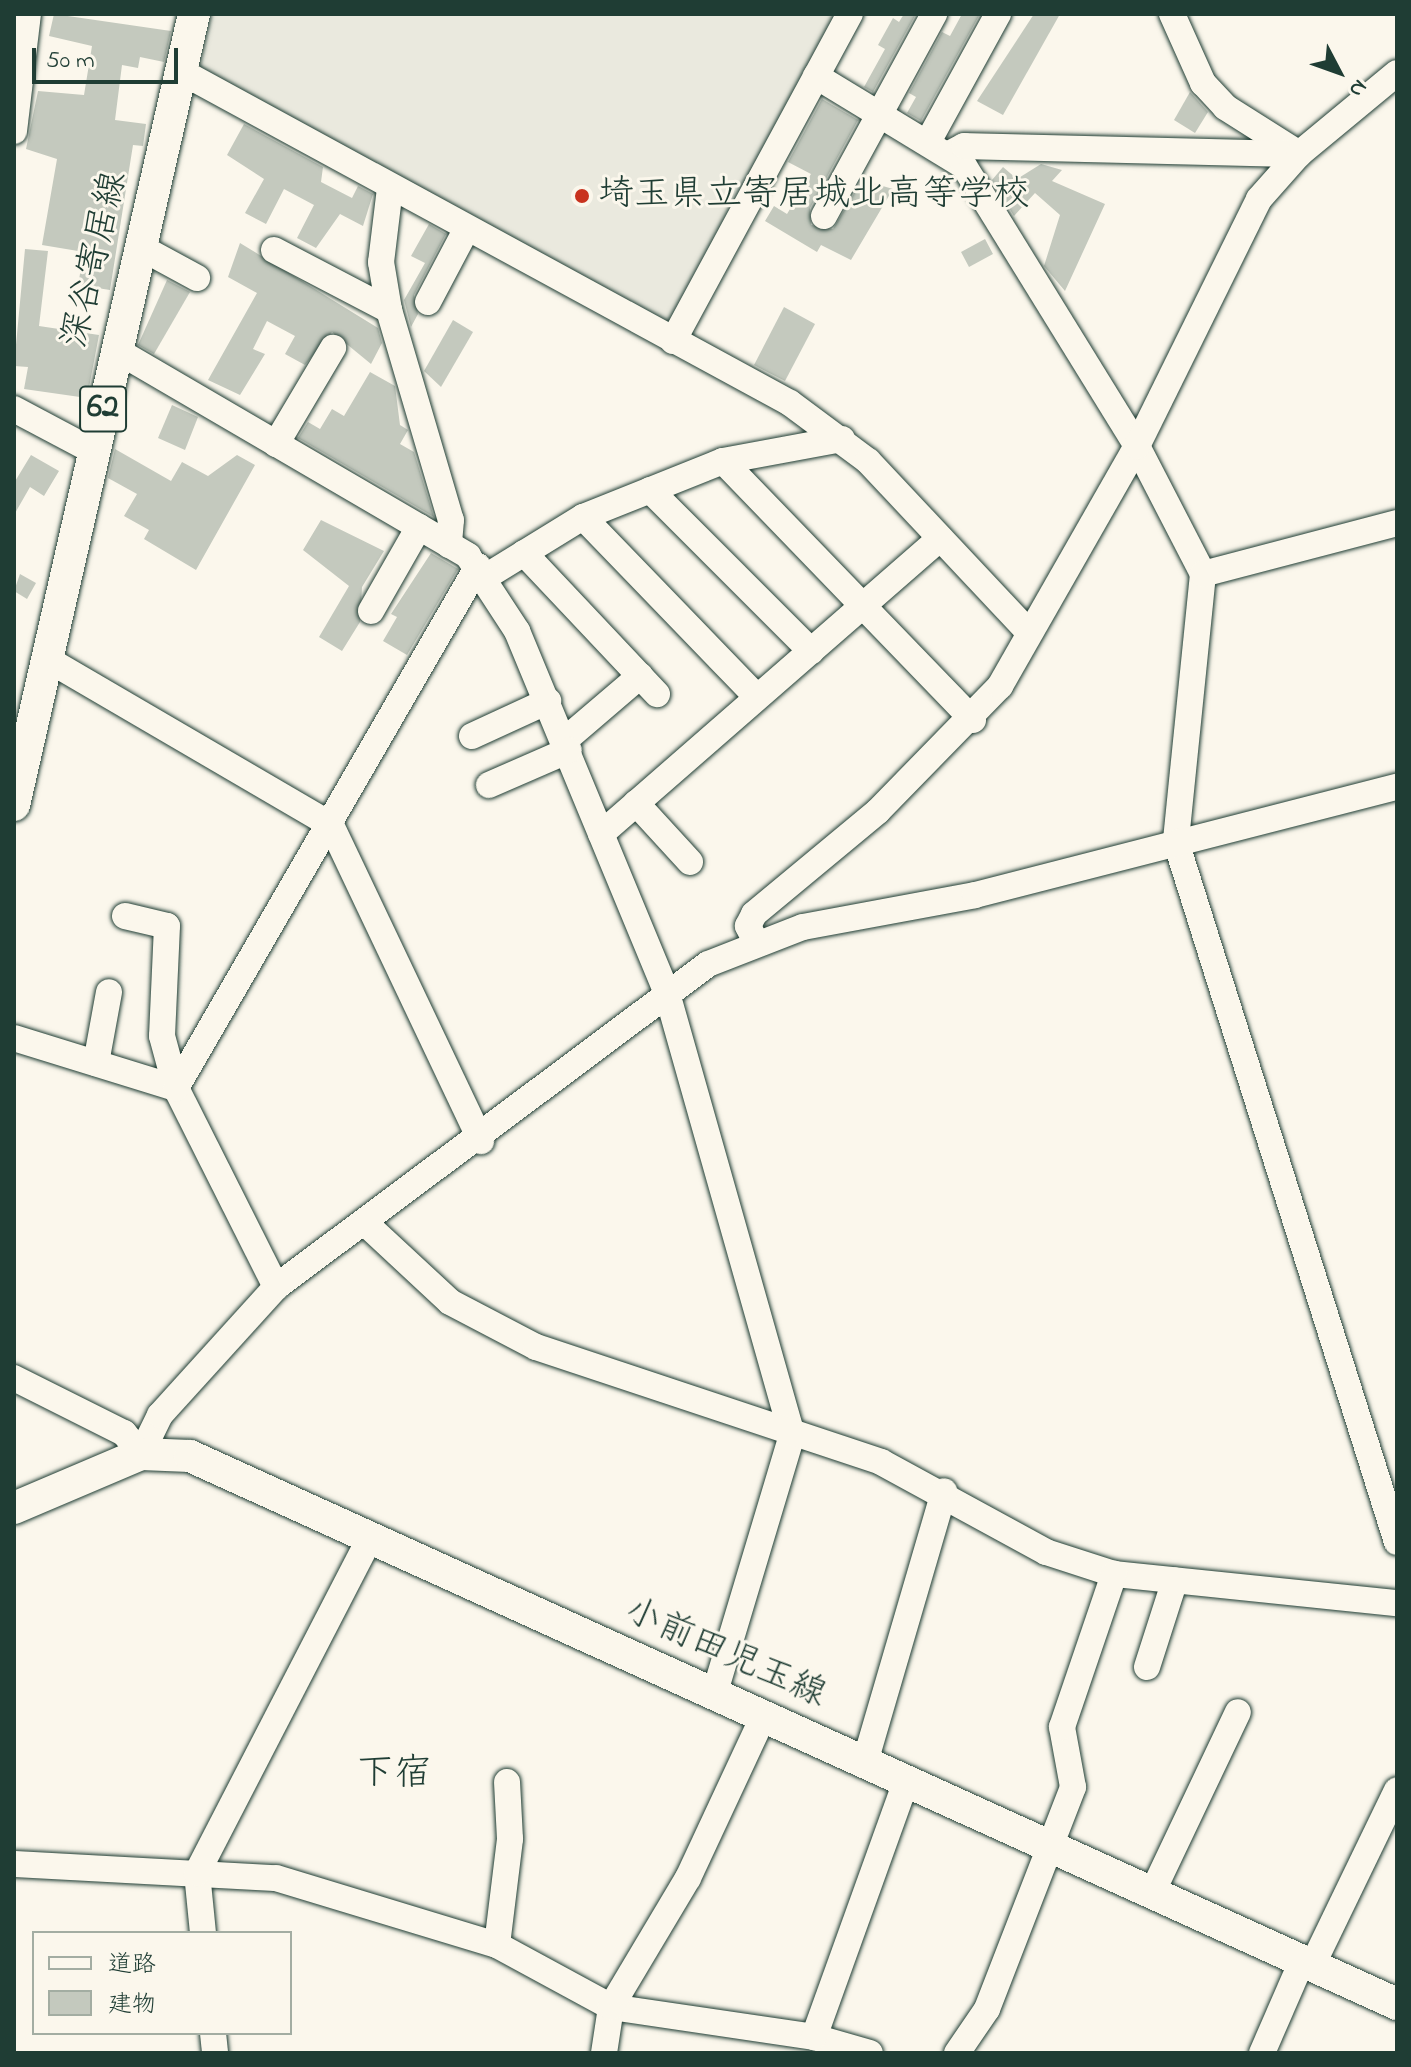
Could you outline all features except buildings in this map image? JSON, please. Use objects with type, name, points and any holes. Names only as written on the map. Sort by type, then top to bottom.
[{"type":"main road","name":"深谷寄居線","points":[[15,797],[194,14]]},
{"type":"main road","name":"小前田児玉線","points":[[14,1508],[141,1454],[190,1456],[1397,2004]]},
{"type":"street","points":[[14,131],[28,14]]},
{"type":"street","points":[[673,341],[850,14]]},
{"type":"street","points":[[824,216],[934,14]]},
{"type":"street","points":[[940,147],[998,14]]},
{"type":"street","points":[[1172,14],[1203,83],[1225,107],[1299,154]]},
{"type":"street","points":[[182,72],[673,341],[842,439],[1026,629]]},
{"type":"street","points":[[756,942],[748,926],[754,914],[973,720],[1000,686],[1026,629],[1137,446],[1259,199],[1299,154],[1397,73]]},
{"type":"street","points":[[816,76],[940,147],[1137,446],[1203,574],[1176,842],[1397,1542]]},
{"type":"street","points":[[940,147],[1299,154]]},
{"type":"street","points":[[390,188],[381,262],[389,310],[451,520],[449,545]]},
{"type":"street","points":[[428,302],[466,230]]},
{"type":"street","points":[[140,247],[197,278]]},
{"type":"street","points":[[274,250],[389,310]]},
{"type":"street","points":[[276,444],[333,348]]},
{"type":"street","points":[[116,350],[449,545],[482,571],[548,701],[667,993],[792,1435],[715,1692]]},
{"type":"street","points":[[14,409],[93,451]]},
{"type":"street","points":[[176,1088],[482,571],[524,553],[583,517],[723,461],[842,439]]},
{"type":"street","points":[[723,461],[973,720]]},
{"type":"street","points":[[650,490],[811,651]]},
{"type":"street","points":[[583,517],[757,697]]},
{"type":"street","points":[[1203,574],[1397,523]]},
{"type":"street","points":[[371,611],[419,527]]},
{"type":"street","points":[[601,834],[940,538]]},
{"type":"street","points":[[489,785],[567,745],[648,685],[524,553]]},
{"type":"street","points":[[47,659],[331,825],[481,1141]]},
{"type":"street","points":[[472,736],[548,701]]},
{"type":"street","points":[[14,1378],[124,1433],[141,1454],[160,1415],[276,1287],[481,1141],[667,993],[756,942],[1397,787]]},
{"type":"street","points":[[636,803],[690,862]]},
{"type":"street","points":[[125,916],[167,926],[162,1036],[176,1088],[276,1287]]},
{"type":"street","points":[[96,1063],[109,992]]},
{"type":"street","points":[[14,1038],[176,1088]]},
{"type":"street","points":[[364,1222],[450,1302],[536,1347],[944,1491],[1046,1552],[1114,1574],[1397,1603]]},
{"type":"street","points":[[865,1762],[944,1491]]},
{"type":"street","points":[[203,1931],[197,1873],[370,1538]]},
{"type":"street","points":[[957,2053],[987,2009],[1046,1845],[1073,1787],[1062,1727],[1114,1574]]},
{"type":"street","points":[[1147,1667],[1175,1580]]},
{"type":"street","points":[[1152,1893],[1238,1712]]},
{"type":"street","points":[[604,2053],[611,2007],[695,1864],[764,1715]]},
{"type":"street","points":[[814,2037],[906,1781]]},
{"type":"street","points":[[497,1945],[510,1839],[507,1782]]},
{"type":"street","points":[[1262,2053],[1397,1790]]},
{"type":"street","points":[[14,1864],[276,1878],[497,1945],[611,2007],[814,2037],[870,2053]]},
{"type":"shaded area","name":"埼玉県立寄居城北高等学校","points":[[212,14],[840,14],[673,317],[657,322],[199,75]]},
{"type":"place","name":"埼玉県立寄居城北高等学校","points":[[582,196]]},
{"type":"district","name":"下宿","points":[[394,1776]]}]
